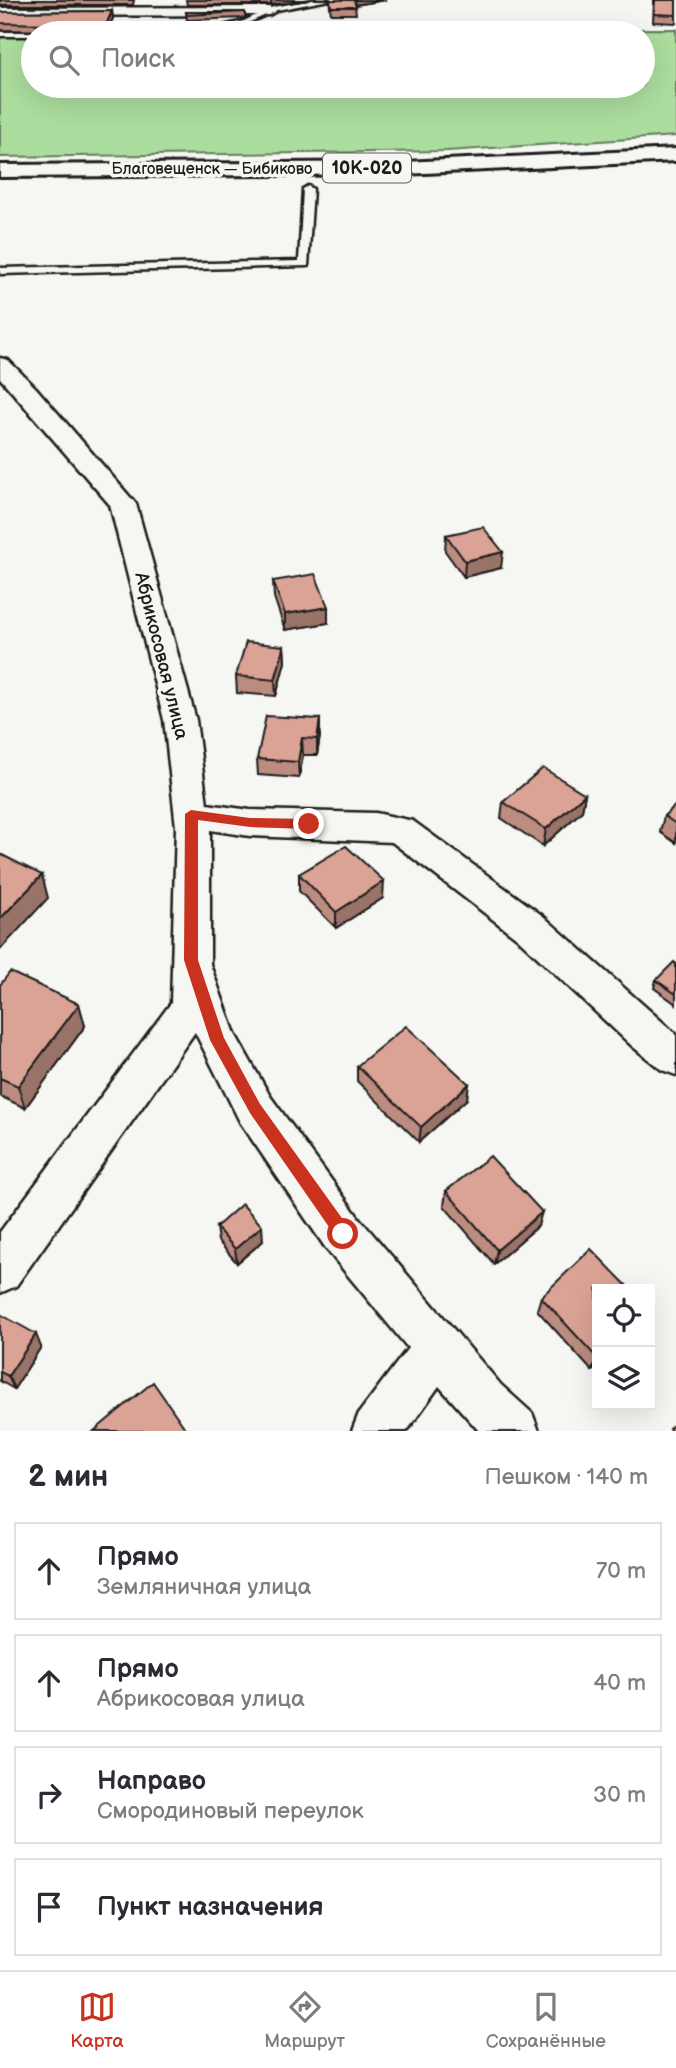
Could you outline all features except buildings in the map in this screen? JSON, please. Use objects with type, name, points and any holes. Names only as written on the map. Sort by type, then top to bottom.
[{"type":"main road","name":"Благовещенск — Бибиково","points":[[0,171],[404,168],[676,155]]},
{"type":"street","points":[[0,12],[270,11]]},
{"type":"street","name":"Абрикосовая улица","points":[[0,365],[28,393],[123,504],[180,720],[191,814],[190,1007],[0,1270]]},
{"type":"street","points":[[191,814],[250,823],[376,826],[401,830],[530,927],[646,1034],[676,1057]]},
{"type":"street","points":[[191,960],[218,1040],[255,1109],[343,1234],[484,1402],[514,1431]]},
{"type":"street","points":[[377,1431],[438,1347]]},
{"type":"lane","points":[[248,21],[270,11],[326,0]]},
{"type":"lane","points":[[0,34],[21,34]]},
{"type":"lane","points":[[0,271],[304,264],[309,189]]},
{"type":"green space","points":[[655,29],[676,29],[676,136],[447,151],[0,157],[0,37],[21,37],[21,98],[655,98]]},
{"type":"route","points":[[309,824],[250,823],[191,814],[191,960],[218,1040],[255,1109],[343,1234]]}]
